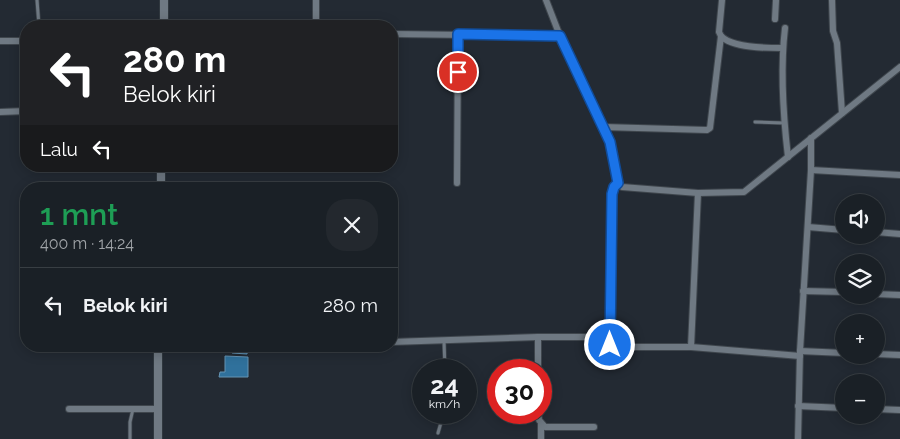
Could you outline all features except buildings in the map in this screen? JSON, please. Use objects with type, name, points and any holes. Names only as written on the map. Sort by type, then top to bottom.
[{"type":"street","points":[[164,0],[164,20]]},
{"type":"street","points":[[316,0],[316,20]]},
{"type":"street","points":[[546,0],[560,36],[610,142],[618,183],[622,187],[698,193],[744,192],[900,67]]},
{"type":"street","points":[[603,127],[707,130],[710,128],[721,36],[722,0]]},
{"type":"street","points":[[775,19],[776,0]]},
{"type":"street","points":[[832,0],[833,31],[837,43],[842,112]]},
{"type":"street","points":[[785,28],[782,48],[784,123],[788,156]]},
{"type":"street","points":[[398,34],[560,36]]},
{"type":"street","points":[[457,183],[458,34]]},
{"type":"street","points":[[721,36],[726,41],[756,47],[782,48]]},
{"type":"street","points":[[0,41],[20,40]]},
{"type":"street","points":[[0,112],[20,111]]},
{"type":"street","points":[[798,439],[800,353],[811,170],[811,138]]},
{"type":"street","points":[[811,170],[900,175]]},
{"type":"street","points":[[618,183],[614,187],[612,194],[610,345],[615,347],[691,347],[835,353]]},
{"type":"street","points":[[691,347],[698,193]]},
{"type":"street","points":[[808,227],[835,229]]},
{"type":"street","points":[[885,233],[900,234]]},
{"type":"street","points":[[803,291],[835,292]]},
{"type":"street","points":[[885,294],[900,295]]},
{"type":"street","points":[[398,342],[538,337],[610,337]]},
{"type":"street","points":[[538,337],[538,359]]},
{"type":"street","points":[[158,352],[158,439]]},
{"type":"street","points":[[885,354],[900,355]]},
{"type":"street","points":[[798,406],[835,408]]},
{"type":"street","points":[[69,409],[157,409]]},
{"type":"street","points":[[885,409],[900,410]]},
{"type":"street","points":[[541,424],[545,427],[594,427]]},
{"type":"street","points":[[541,424],[541,439]]},
{"type":"lane","points":[[37,0],[39,20]]},
{"type":"lane","points":[[755,122],[784,123]]},
{"type":"lane","points":[[444,340],[445,359]]},
{"type":"lane","points":[[130,439],[130,422],[134,409]]},
{"type":"lane","points":[[438,433],[441,424]]},
{"type":"water","points":[[232,352],[247,352],[247,354]]},
{"type":"water","points":[[225,356],[248,357],[248,377],[219,377],[220,372],[225,372]]},
{"type":"route","points":[[458,72],[458,34],[560,36],[610,142],[616,170],[618,183],[614,187],[612,194],[610,345]]}]
